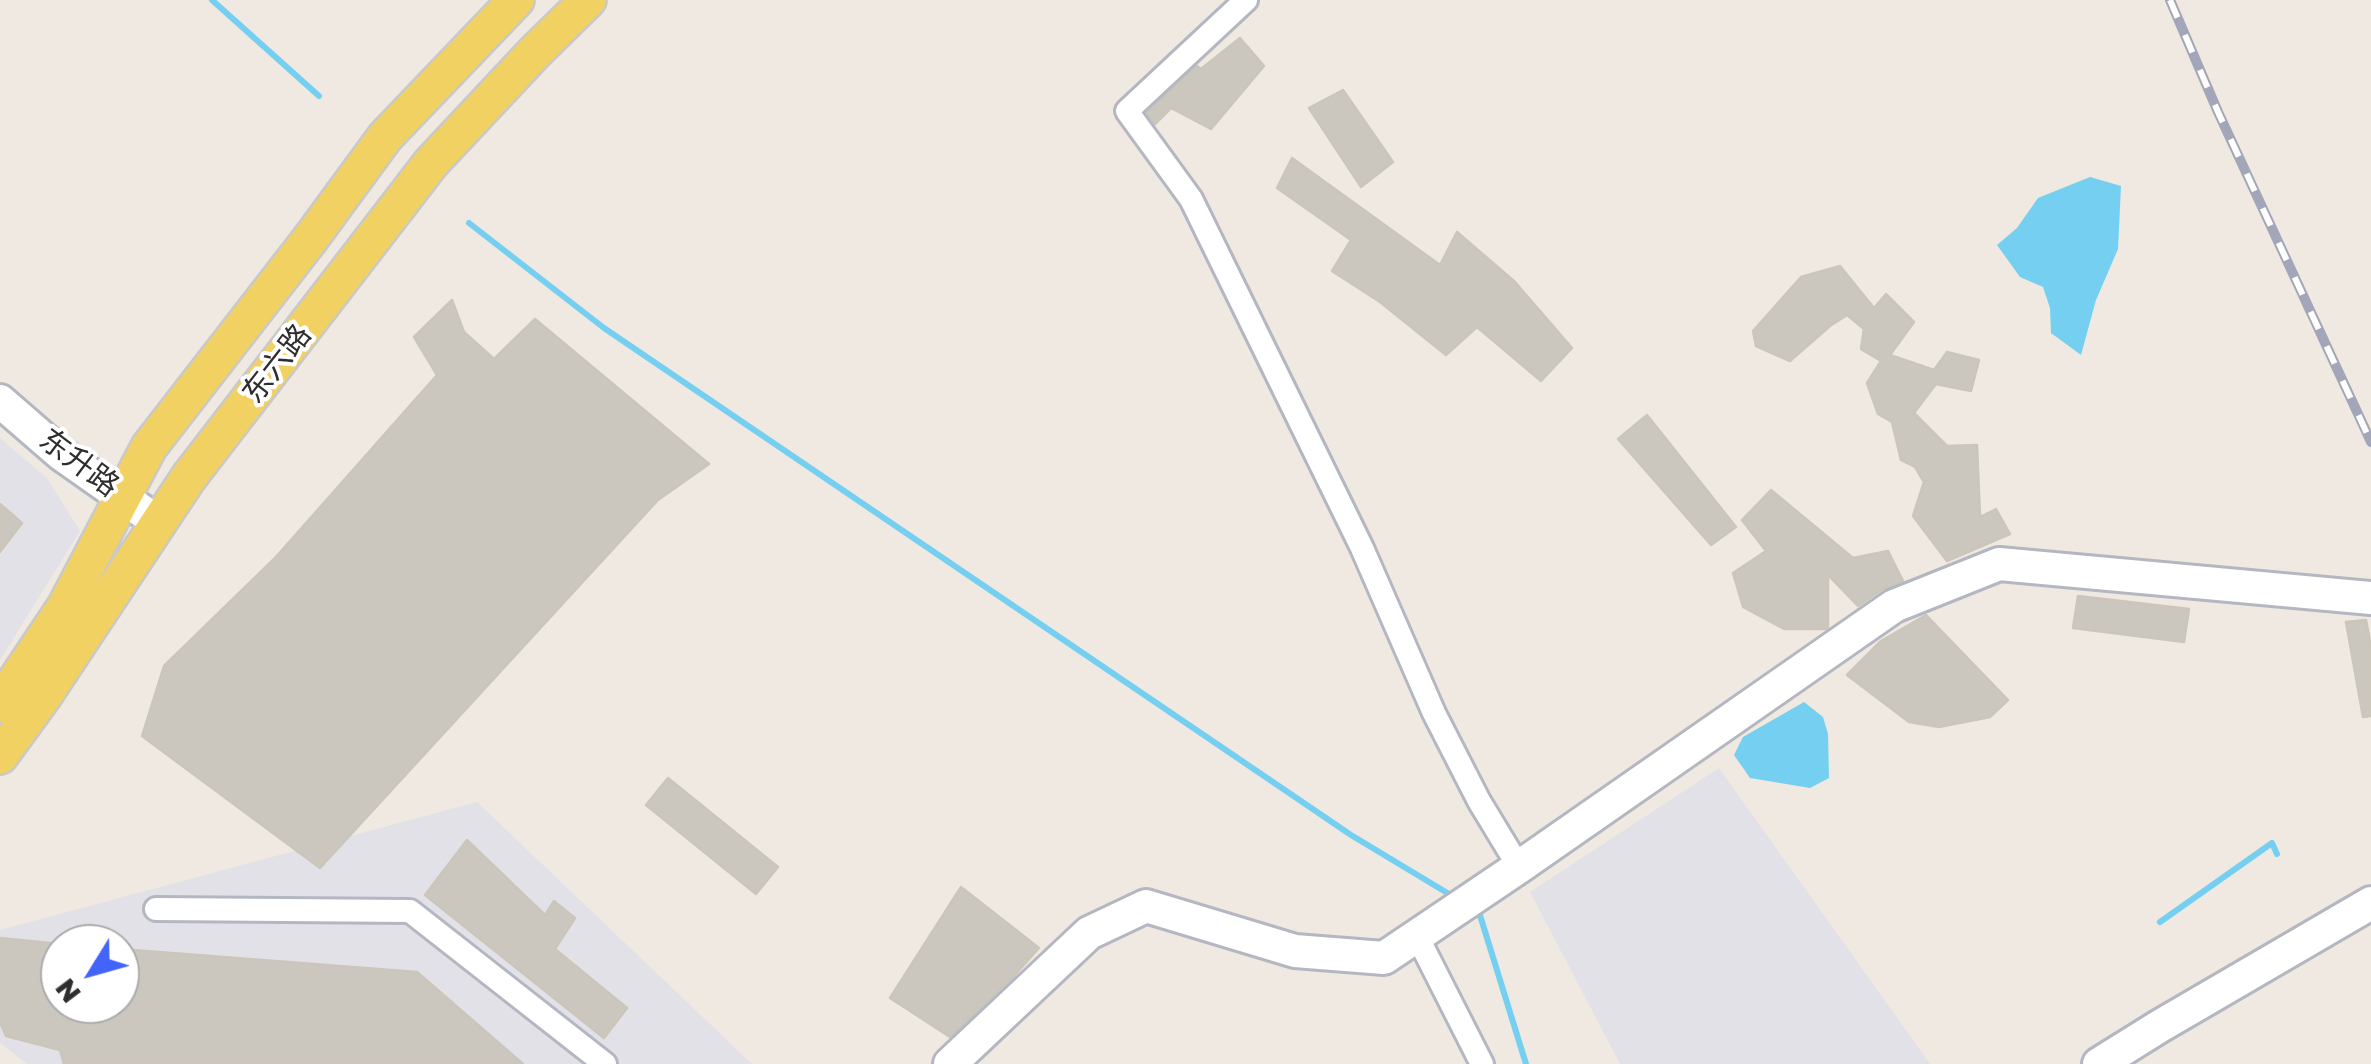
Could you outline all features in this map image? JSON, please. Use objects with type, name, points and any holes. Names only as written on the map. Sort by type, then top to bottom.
[{"type":"main road","name":"东六路","points":[[0,704],[65,607],[149,446],[385,137],[516,0]]},
{"type":"main road","name":"东六路","points":[[0,756],[189,478],[430,163],[588,0]]},
{"type":"street","points":[[1246,0],[1127,110],[1191,199],[1362,548],[1434,712],[1479,801],[1519,867]]},
{"type":"street","name":"东升路","points":[[0,401],[61,454],[159,522]]},
{"type":"street","points":[[950,1064],[1089,932],[1146,906],[1295,951],[1384,958],[1894,606],[1999,564],[2371,598]]},
{"type":"street","points":[[2099,1064],[2371,903]]},
{"type":"street","points":[[156,909],[410,910],[605,1064]]},
{"type":"street","points":[[2132,1064],[2371,924]]},
{"type":"street","points":[[1417,936],[1482,1064]]},
{"type":"shaded area","points":[[0,438],[47,478],[80,531],[0,660]]},
{"type":"shaded area","points":[[1719,768],[1930,1064],[1620,1064],[1530,892]]},
{"type":"shaded area","points":[[477,802],[752,1064],[27,1064],[0,1043],[0,930]]},
{"type":"water","points":[[2090,177],[2121,186],[2118,249],[2096,300],[2081,355],[2051,333],[2050,308],[2043,287],[2020,277],[1997,245],[2017,228],[2038,198]]},
{"type":"water","points":[[1804,702],[1823,717],[1828,734],[1829,778],[1810,788],[1750,778],[1734,755],[1743,737]]},
{"type":"building","points":[[1240,38],[1264,66],[1211,129],[1171,108],[1155,124],[1147,113],[1197,66],[1201,69]]},
{"type":"building","points":[[1343,90],[1393,162],[1361,187],[1309,108]]},
{"type":"building","points":[[1292,158],[1440,265],[1457,232],[1515,282],[1572,348],[1541,381],[1477,327],[1446,355],[1380,302],[1332,271],[1351,240],[1277,188]]},
{"type":"building","points":[[1840,266],[1874,308],[1886,294],[1914,322],[1890,355],[1934,370],[1947,352],[1979,360],[1971,391],[1936,384],[1914,413],[1947,446],[1977,445],[1980,517],[1996,509],[2010,534],[1947,561],[1913,516],[1924,482],[1915,467],[1901,460],[1892,422],[1878,414],[1867,383],[1881,361],[1861,349],[1864,329],[1847,315],[1790,361],[1756,346],[1753,331],[1801,277]]},
{"type":"building","points":[[452,300],[464,332],[494,359],[535,319],[709,464],[658,500],[320,868],[142,736],[164,666],[275,558],[437,375],[414,337]]},
{"type":"building","points":[[1647,415],[1736,527],[1711,545],[1618,439]]},
{"type":"building","points":[[1771,490],[1853,558],[1888,551],[1903,581],[1858,606],[1828,575],[1826,629],[1784,629],[1743,607],[1733,573],[1766,551],[1742,520]]},
{"type":"building","points":[[0,504],[22,523],[0,552]]},
{"type":"building","points":[[2078,596],[2189,609],[2184,642],[2073,628]]},
{"type":"building","points":[[1926,615],[2008,700],[1990,717],[1939,727],[1909,722],[1847,675],[1881,641]]},
{"type":"building","points":[[2366,620],[2371,647],[2371,716],[2363,717],[2346,622]]},
{"type":"building","points":[[668,778],[778,867],[756,894],[646,805]]},
{"type":"building","points":[[467,840],[545,915],[554,901],[575,918],[555,949],[627,1008],[604,1038],[425,895]]},
{"type":"building","points":[[961,887],[1039,948],[950,1037],[890,998]]},
{"type":"building","points":[[0,938],[40,942],[40,1024],[140,1024],[140,951],[417,972],[523,1064],[64,1064],[60,1050],[6,1036],[0,1022]]},
{"type":"waterway","points":[[212,0],[319,96]]},
{"type":"waterway","points":[[469,223],[604,328],[1351,835],[1454,897]]},
{"type":"waterway","points":[[2160,922],[2272,843],[2277,854]]},
{"type":"waterway","points":[[1473,908],[1479,912],[1526,1064]]},
{"type":"railway","points":[[2170,0],[2371,442]]}]
